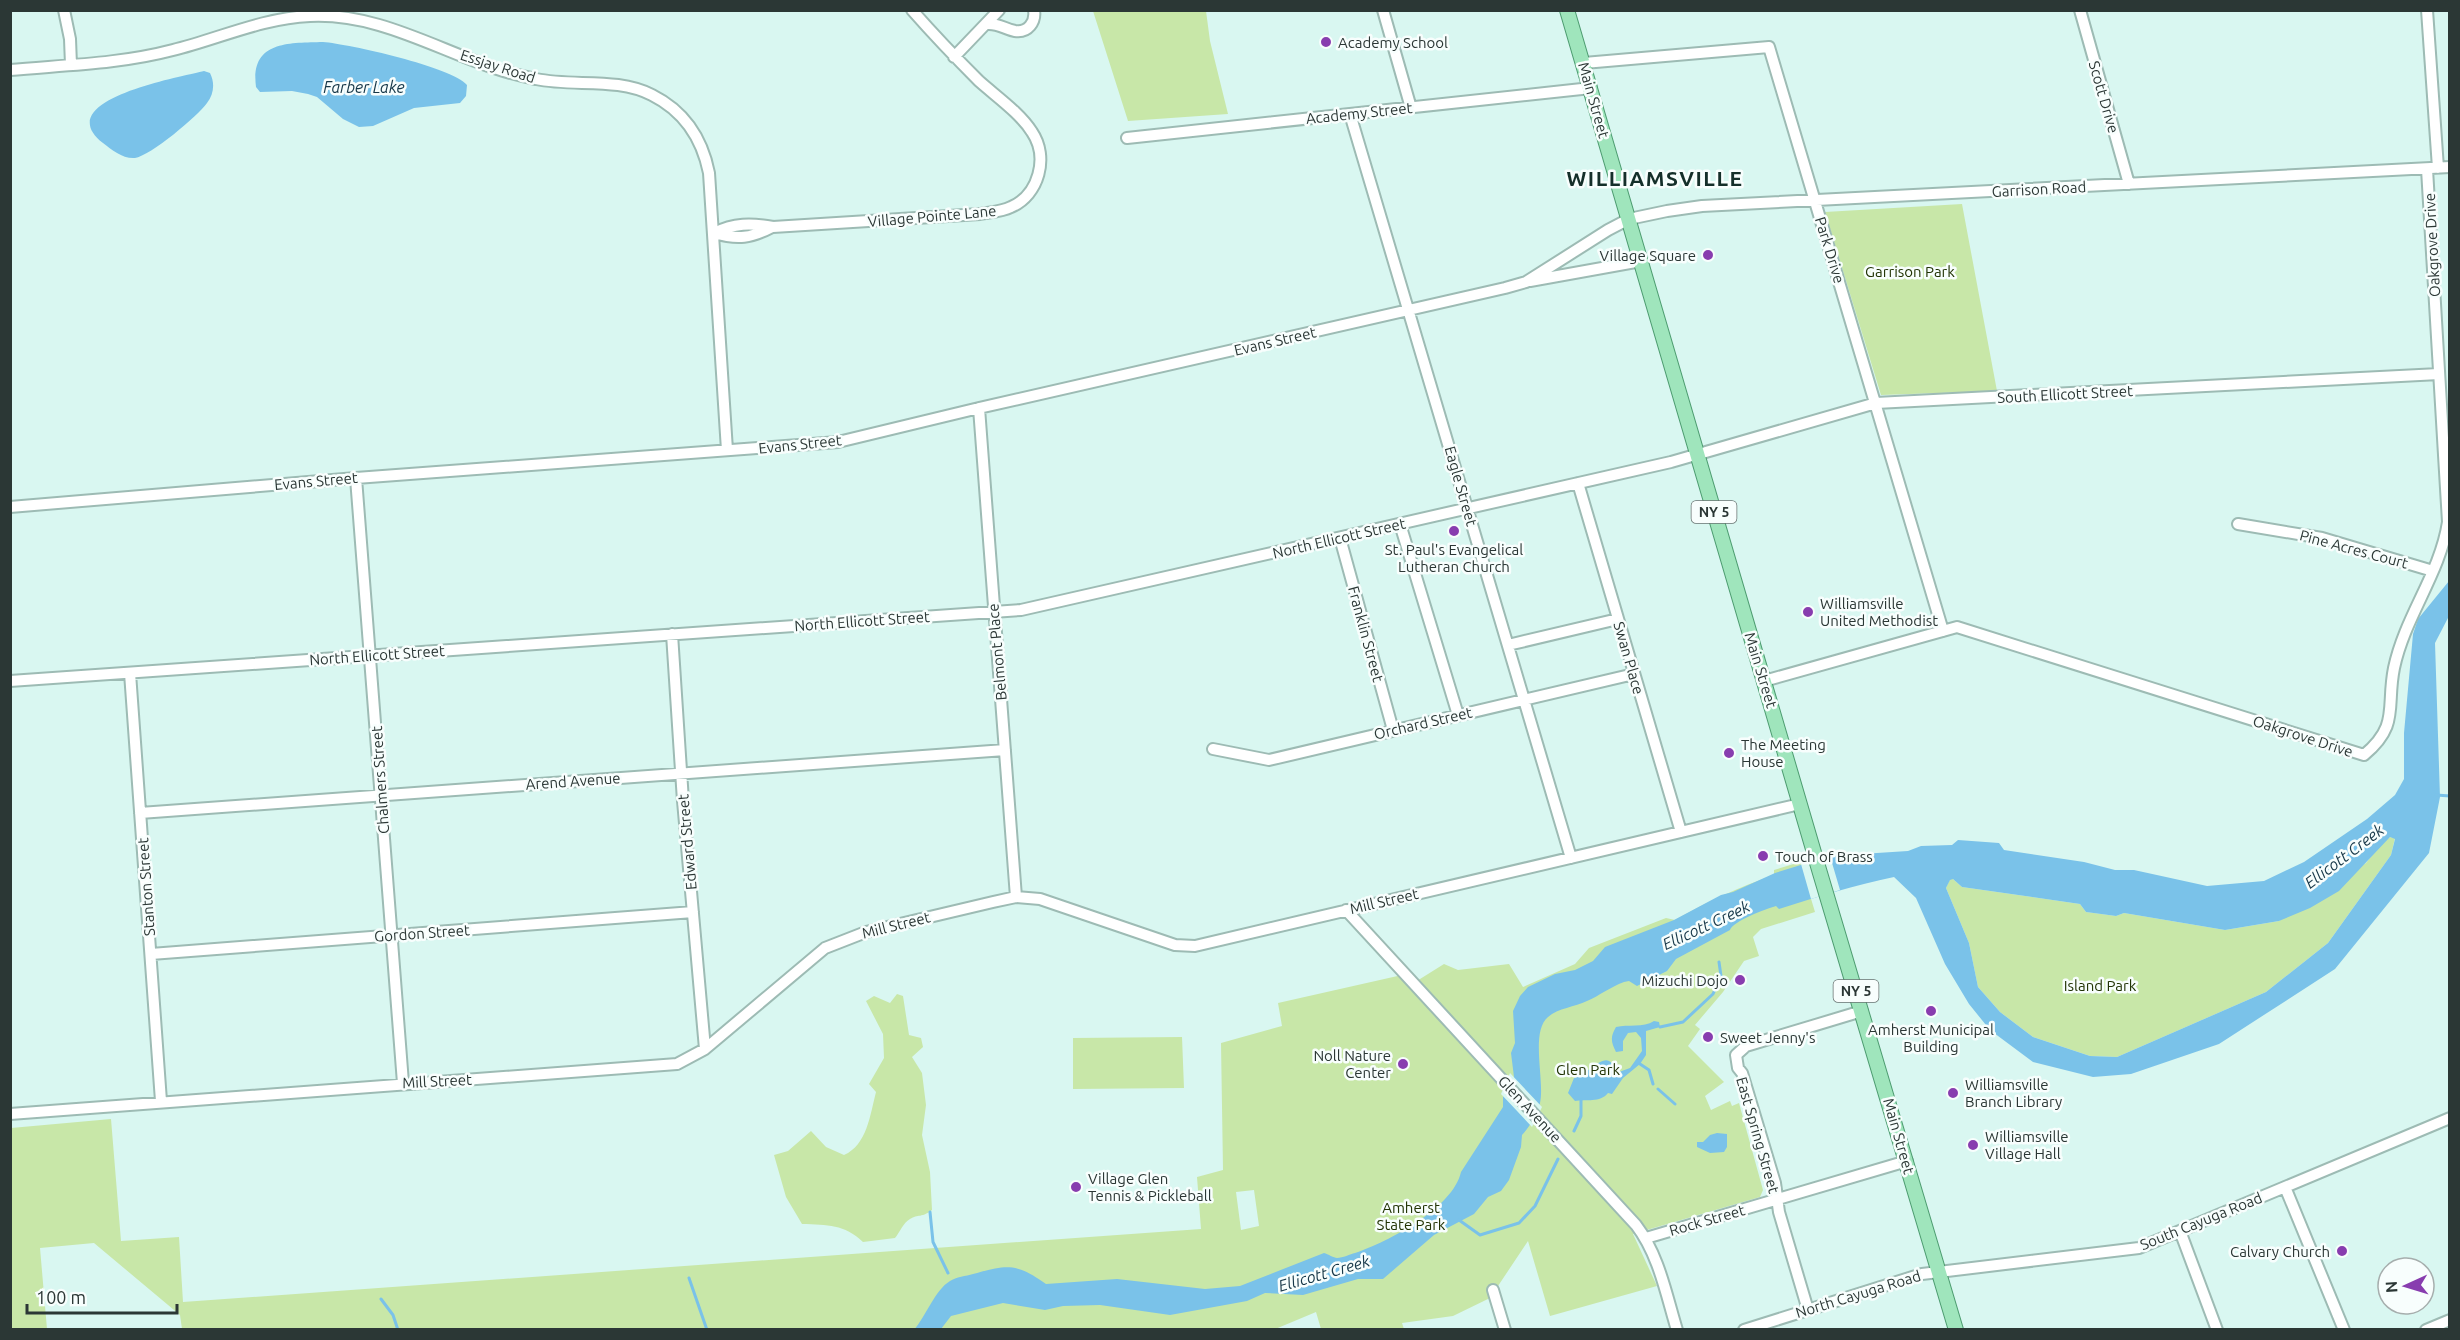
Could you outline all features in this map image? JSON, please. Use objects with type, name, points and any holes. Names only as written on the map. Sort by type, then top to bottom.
[{"type":"main road","name":"Main Street","points":[[1567,10],[1956,1329]]},
{"type":"street","points":[[64,10],[70,39],[71,65]]},
{"type":"street","name":"Village Pointe Lane","points":[[714,233],[729,225],[772,226],[980,214],[1012,207],[1027,196],[1039,175],[1040,151],[1037,140],[1021,119],[954,57],[912,10]]},
{"type":"street","points":[[954,57],[999,10]]},
{"type":"street","points":[[987,24],[997,23],[1016,32],[1024,30],[1032,26],[1035,19],[1034,10]]},
{"type":"street","points":[[1383,10],[1411,108]]},
{"type":"street","name":"Scott Drive","points":[[2080,10],[2129,184]]},
{"type":"street","name":"Oakgrove Drive","points":[[1764,681],[1957,627],[2364,755],[2373,748],[2387,726],[2391,713],[2394,667],[2404,635],[2443,547],[2448,522],[2439,374],[2438,168],[2427,10]]},
{"type":"street","name":"Essjay Road","points":[[10,70],[138,58],[277,20],[332,16],[374,23],[520,76],[563,83],[617,84],[651,94],[673,109],[692,128],[700,142],[710,172],[727,450]]},
{"type":"street","name":"Park Drive","points":[[1584,63],[1769,47],[1943,631]]},
{"type":"street","name":"Academy Street","points":[[1127,138],[1591,88]]},
{"type":"street","name":"Eagle Street","points":[[1350,114],[1571,858]]},
{"type":"street","name":"Garrison Road","points":[[1629,219],[1667,210],[1697,207],[2438,168]]},
{"type":"street","name":"Evans Street","points":[[10,507],[356,478],[838,442],[1527,282],[1629,219]]},
{"type":"street","points":[[1527,282],[1641,261]]},
{"type":"street","name":"South Ellicott Street","points":[[1697,455],[1876,403],[2439,374]]},
{"type":"street","name":"Belmont Place","points":[[979,408],[1016,897]]},
{"type":"street","name":"North Ellicott Street","points":[[10,681],[1021,610],[1697,455]]},
{"type":"street","name":"Chalmers Street","points":[[356,478],[403,1083]]},
{"type":"street","name":"Swan Place","points":[[1578,483],[1681,832]]},
{"type":"street","points":[[1400,524],[1458,715]]},
{"type":"street","name":"Pine Acres Court","points":[[2238,524],[2331,540],[2433,571]]},
{"type":"street","name":"Franklin Street","points":[[1340,538],[1393,730]]},
{"type":"street","points":[[1508,645],[1618,619]]},
{"type":"street","name":"Edward Street","points":[[672,634],[705,1049]]},
{"type":"street","name":"Stanton Street","points":[[130,673],[161,1101]]},
{"type":"street","name":"Orchard Street","points":[[1213,749],[1269,760],[1634,674]]},
{"type":"street","name":"Arend Avenue","points":[[141,813],[1005,750]]},
{"type":"street","name":"Mill Street","points":[[10,1114],[677,1064],[705,1049],[825,948],[866,932],[1016,897],[1040,898],[1175,945],[1195,946],[1800,804]]},
{"type":"street","name":"Glen Avenue","points":[[1346,910],[1646,1238],[1655,1257],[1677,1329]]},
{"type":"street","name":"Gordon Street","points":[[151,954],[693,912]]},
{"type":"street","name":"East Spring Street","points":[[1808,1310],[1777,1199],[1775,1183],[1736,1058],[1738,1052],[1746,1046],[1862,1011]]},
{"type":"street","name":"South Cayuga Road","points":[[1939,1271],[2139,1248],[2450,1118]]},
{"type":"street","name":"Rock Street","points":[[1646,1238],[1906,1161]]},
{"type":"street","points":[[2285,1187],[2344,1329]]},
{"type":"street","points":[[2180,1231],[2217,1329]]},
{"type":"street","name":"North Cayuga Road","points":[[1744,1329],[1922,1274],[1939,1271]]},
{"type":"street","points":[[1493,1290],[1505,1329]]},
{"type":"street","points":[[2426,1329],[2450,1320]]},
{"type":"green space","points":[[1093,11],[1206,11],[1210,41],[1228,114],[1128,121]]},
{"type":"green space","name":"Garrison Park","points":[[1962,204],[1997,391],[1881,395],[1825,212]]},
{"type":"green space","name":"Island Park","points":[[2390,837],[2395,838],[2391,855],[2328,943],[2266,992],[2117,1057],[2090,1056],[2033,1037],[2000,1012],[1978,987],[1969,943],[1946,888],[1950,879],[1953,879],[1962,887],[2080,904],[2086,912],[2116,916],[2124,913],[2225,930],[2279,921],[2366,863],[2380,845]]},
{"type":"green space","points":[[1800,862],[1815,912],[1761,929],[1753,937],[1759,956],[1744,961],[1723,992],[1695,1025],[1700,1029],[1688,1046],[1724,1082],[1705,1096],[1711,1110],[1730,1101],[1732,1106],[1739,1103],[1763,1190],[1760,1197],[1633,1234],[1657,1286],[1550,1316],[1528,1241],[1490,1298],[1453,1316],[1402,1323],[1404,1329],[1321,1329],[1316,1312],[1273,1330],[182,1329],[180,1315],[94,1243],[40,1248],[47,1329],[11,1330],[11,1128],[111,1119],[121,1241],[179,1237],[183,1302],[1201,1229],[1197,1177],[1223,1170],[1221,1043],[1282,1026],[1278,1003],[1402,975],[1412,984],[1444,964],[1458,970],[1509,964],[1523,987],[1575,964],[1589,948],[1666,918],[1675,920],[1723,895],[1774,875],[1774,870]],"holes":[[[1254,1190],[1259,1226],[1241,1230],[1236,1192]]]},
{"type":"green space","points":[[897,994],[903,996],[909,1035],[921,1038],[923,1047],[912,1057],[922,1073],[926,1105],[922,1135],[930,1172],[932,1210],[908,1221],[895,1238],[863,1242],[842,1229],[828,1225],[802,1224],[786,1197],[774,1155],[788,1151],[811,1131],[826,1147],[844,1155],[858,1144],[863,1137],[876,1092],[869,1084],[884,1058],[883,1034],[866,1001],[874,996],[890,1003]]},
{"type":"green space","points":[[1182,1037],[1184,1088],[1073,1089],[1073,1038]]},
{"type":"water","name":"Farber Lake","points":[[323,42],[376,52],[442,71],[467,85],[466,96],[460,103],[414,108],[373,126],[359,127],[343,119],[317,97],[292,91],[260,92],[256,87],[256,72],[259,61],[265,53],[285,45]]},
{"type":"water","points":[[204,71],[210,73],[213,85],[207,103],[173,135],[142,156],[131,158],[118,154],[103,143],[91,128],[92,114],[105,103],[124,93]]},
{"type":"water","name":"Ellicott Creek","points":[[2449,581],[2449,616],[2435,643],[2440,797],[2429,853],[2335,969],[2219,1044],[2131,1074],[2093,1077],[2033,1062],[1990,1030],[1969,1004],[1945,964],[1916,898],[1894,877],[1879,880],[1779,909],[1776,906],[1743,919],[1730,930],[1676,959],[1667,971],[1637,986],[1629,981],[1624,982],[1548,1017],[1540,1034],[1540,1103],[1533,1120],[1522,1135],[1521,1147],[1509,1180],[1501,1191],[1488,1197],[1474,1214],[1434,1235],[1383,1279],[1358,1279],[1303,1295],[1265,1293],[1247,1301],[1170,1315],[1100,1305],[1063,1306],[1045,1310],[1003,1303],[951,1316],[941,1329],[914,1330],[940,1290],[950,1281],[1003,1267],[1026,1272],[1046,1284],[1117,1279],[1205,1289],[1240,1286],[1324,1253],[1337,1258],[1355,1253],[1401,1232],[1433,1211],[1446,1198],[1503,1107],[1503,1097],[1514,1077],[1511,1053],[1515,1043],[1513,1011],[1520,996],[1528,987],[1555,974],[1575,970],[1593,961],[1605,947],[1674,920],[1721,895],[1775,873],[1830,856],[1908,851],[1921,846],[1952,845],[1958,840],[1999,843],[2004,850],[2084,862],[2115,870],[2134,870],[2207,886],[2264,881],[2304,862],[2367,819],[2395,795],[2404,779],[2404,733],[2413,634],[2418,619]],"holes":[[[2390,837],[2395,839],[2391,855],[2328,943],[2266,992],[2117,1057],[2090,1056],[2033,1037],[2000,1012],[1978,987],[1969,943],[1946,888],[1953,879],[1962,887],[2080,904],[2086,912],[2116,916],[2124,913],[2225,930],[2279,921],[2310,908],[2339,891]]]},
{"type":"water","points":[[1659,1022],[1660,1027],[1646,1031],[1646,1055],[1640,1064],[1623,1078],[1612,1094],[1608,1093],[1597,1099],[1575,1101],[1568,1093],[1574,1078],[1606,1060],[1619,1072],[1630,1068],[1642,1051],[1641,1038],[1636,1032],[1628,1033],[1623,1041],[1623,1051],[1616,1052],[1612,1040],[1616,1027]]},
{"type":"water","points":[[1727,1134],[1727,1147],[1724,1152],[1710,1153],[1697,1147],[1697,1142],[1703,1142],[1710,1135]]},
{"type":"pier","points":[[1830,856],[1840,890],[1811,899],[1801,864]]},
{"type":"pier","points":[[1510,1073],[1542,1107],[1532,1127],[1501,1094]]},
{"type":"waterway","points":[[2436,795],[2450,796]]},
{"type":"waterway","points":[[1660,1027],[1683,1022],[1713,994],[1721,976],[1719,962]]},
{"type":"waterway","points":[[1640,1064],[1649,1070],[1653,1084]]},
{"type":"waterway","points":[[1658,1089],[1675,1104]]},
{"type":"waterway","points":[[1574,1131],[1581,1116],[1581,1100]]},
{"type":"waterway","points":[[1459,1220],[1480,1235],[1519,1223],[1535,1206],[1558,1159]]},
{"type":"waterway","points":[[930,1212],[933,1242],[948,1273]]},
{"type":"waterway","points":[[689,1278],[707,1330]]},
{"type":"waterway","points":[[381,1299],[393,1315],[398,1330]]},
{"type":"place","name":"Academy School","points":[[1326,42]]},
{"type":"place","name":"Village Square","points":[[1708,255]]},
{"type":"place","name":"St. Paul's Evangelical Lutheran Church","points":[[1454,531]]},
{"type":"place","name":"Williamsville United Methodist","points":[[1808,612]]},
{"type":"place","name":"The Meeting House","points":[[1729,753]]},
{"type":"place","name":"Touch of Brass","points":[[1763,856]]},
{"type":"place","name":"Mizuchi Dojo","points":[[1740,980]]},
{"type":"place","name":"Amherst Municipal Building","points":[[1931,1011]]},
{"type":"place","name":"Sweet Jenny's","points":[[1708,1037]]},
{"type":"place","name":"Noll Nature Center","points":[[1403,1064]]},
{"type":"place","name":"Williamsville Branch Library","points":[[1953,1093]]},
{"type":"place","name":"Williamsville Village Hall","points":[[1973,1145]]},
{"type":"place","name":"Village Glen Tennis & Pickleball","points":[[1076,1187]]},
{"type":"place","name":"Calvary Church","points":[[2342,1251]]},
{"type":"district","name":"WILLIAMSVILLE","points":[[1655,178]]},
{"type":"park label","name":"Glen Park","points":[[1588,1069]]},
{"type":"park label","name":"Amherst State Park","points":[[1411,1216]]}]
